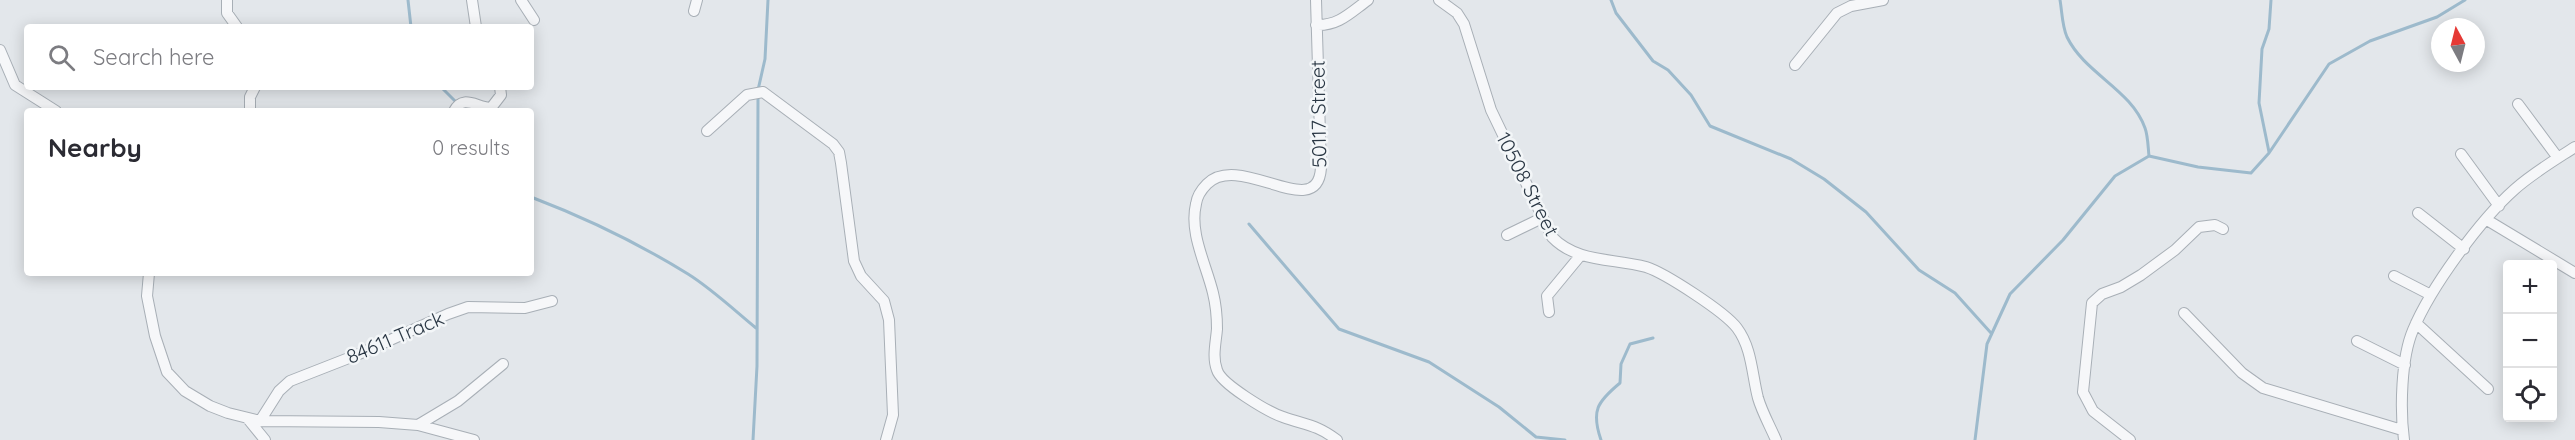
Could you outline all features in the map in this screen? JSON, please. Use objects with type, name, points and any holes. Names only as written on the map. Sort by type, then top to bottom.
[{"type":"street","points":[[227,0],[226,14],[234,24]]},
{"type":"street","points":[[471,0],[475,24]]},
{"type":"street","points":[[521,0],[534,20]]},
{"type":"street","points":[[694,11],[697,0]]},
{"type":"street","points":[[1316,0],[1316,25],[1332,24],[1368,0]]},
{"type":"street","name":"10508 Street","points":[[1439,0],[1457,13],[1464,24],[1491,110],[1542,218],[1558,243],[1580,256],[1639,266],[1657,272],[1733,322],[1746,345],[1761,406],[1776,440]]},
{"type":"street","points":[[1795,65],[1837,13],[1853,3],[1883,0]]},
{"type":"street","name":"50117 Street","points":[[1316,25],[1321,168],[1318,180],[1307,190],[1300,190],[1283,188],[1238,174],[1221,176],[1213,179],[1202,190],[1197,198],[1194,216],[1197,237],[1213,295],[1217,330],[1215,360],[1219,375],[1232,388],[1282,417],[1316,426],[1337,440]]},
{"type":"street","points":[[0,50],[15,85],[51,108]]},
{"type":"street","points":[[250,108],[250,97],[254,90]]},
{"type":"street","points":[[456,108],[460,103],[466,101],[490,108],[501,95],[500,90]]},
{"type":"street","points":[[707,131],[747,95],[763,92],[837,148],[854,261],[861,276],[884,301],[889,320],[893,414],[886,440]]},
{"type":"street","points":[[2518,104],[2558,158]]},
{"type":"street","points":[[2184,313],[2242,373],[2263,388],[2403,435],[2405,365],[2409,344],[2416,323],[2431,295],[2487,220],[2516,188],[2575,147]]},
{"type":"street","points":[[2461,154],[2499,206]]},
{"type":"street","points":[[2418,213],[2464,249]]},
{"type":"street","points":[[1507,235],[1542,218]]},
{"type":"street","points":[[2487,220],[2575,273]]},
{"type":"street","points":[[2130,440],[2093,411],[2083,392],[2092,303],[2102,294],[2121,287],[2142,275],[2175,250],[2199,227],[2214,225],[2223,229]]},
{"type":"street","points":[[1549,312],[1546,303],[1547,296],[1580,256]]},
{"type":"street","points":[[149,276],[149,306],[155,336],[167,372],[185,390],[210,406],[260,421],[357,421],[418,425],[474,440]]},
{"type":"street","points":[[2394,276],[2431,295]]},
{"type":"street","name":"84611 Track","points":[[260,421],[279,391],[290,381],[359,354],[448,314],[468,307],[525,308],[552,301]]},
{"type":"street","points":[[2416,323],[2488,389]]},
{"type":"street","points":[[2357,341],[2405,365]]},
{"type":"street","points":[[418,425],[458,401],[503,364]]},
{"type":"street","points":[[248,419],[265,440]]},
{"type":"waterway","points":[[408,0],[411,24]]},
{"type":"waterway","points":[[758,90],[765,59],[768,0]]},
{"type":"waterway","points":[[1611,0],[1616,13],[1653,61],[1668,70],[1691,95],[1710,126],[1791,159],[1824,179],[1866,212],[1919,270],[1955,293],[1991,333]]},
{"type":"waterway","points":[[2060,0],[2067,37],[2085,61],[2119,92],[2138,114],[2146,131],[2149,156]]},
{"type":"waterway","points":[[2269,152],[2259,103],[2262,49],[2269,29],[2271,0]]},
{"type":"waterway","points":[[1975,440],[1987,344],[2010,294],[2063,240],[2115,176],[2149,156],[2198,167],[2251,173],[2269,153],[2329,64],[2370,41],[2437,17],[2465,0]]},
{"type":"waterway","points":[[444,90],[457,103]]},
{"type":"waterway","points":[[753,440],[757,366],[758,97]]},
{"type":"waterway","points":[[534,198],[611,232],[688,274],[756,328]]},
{"type":"waterway","points":[[1249,224],[1339,329],[1429,362],[1499,407],[1536,437],[1565,440]]},
{"type":"waterway","points":[[1601,440],[1597,422],[1598,408],[1606,396],[1620,383],[1621,364],[1630,344],[1653,338]]}]
